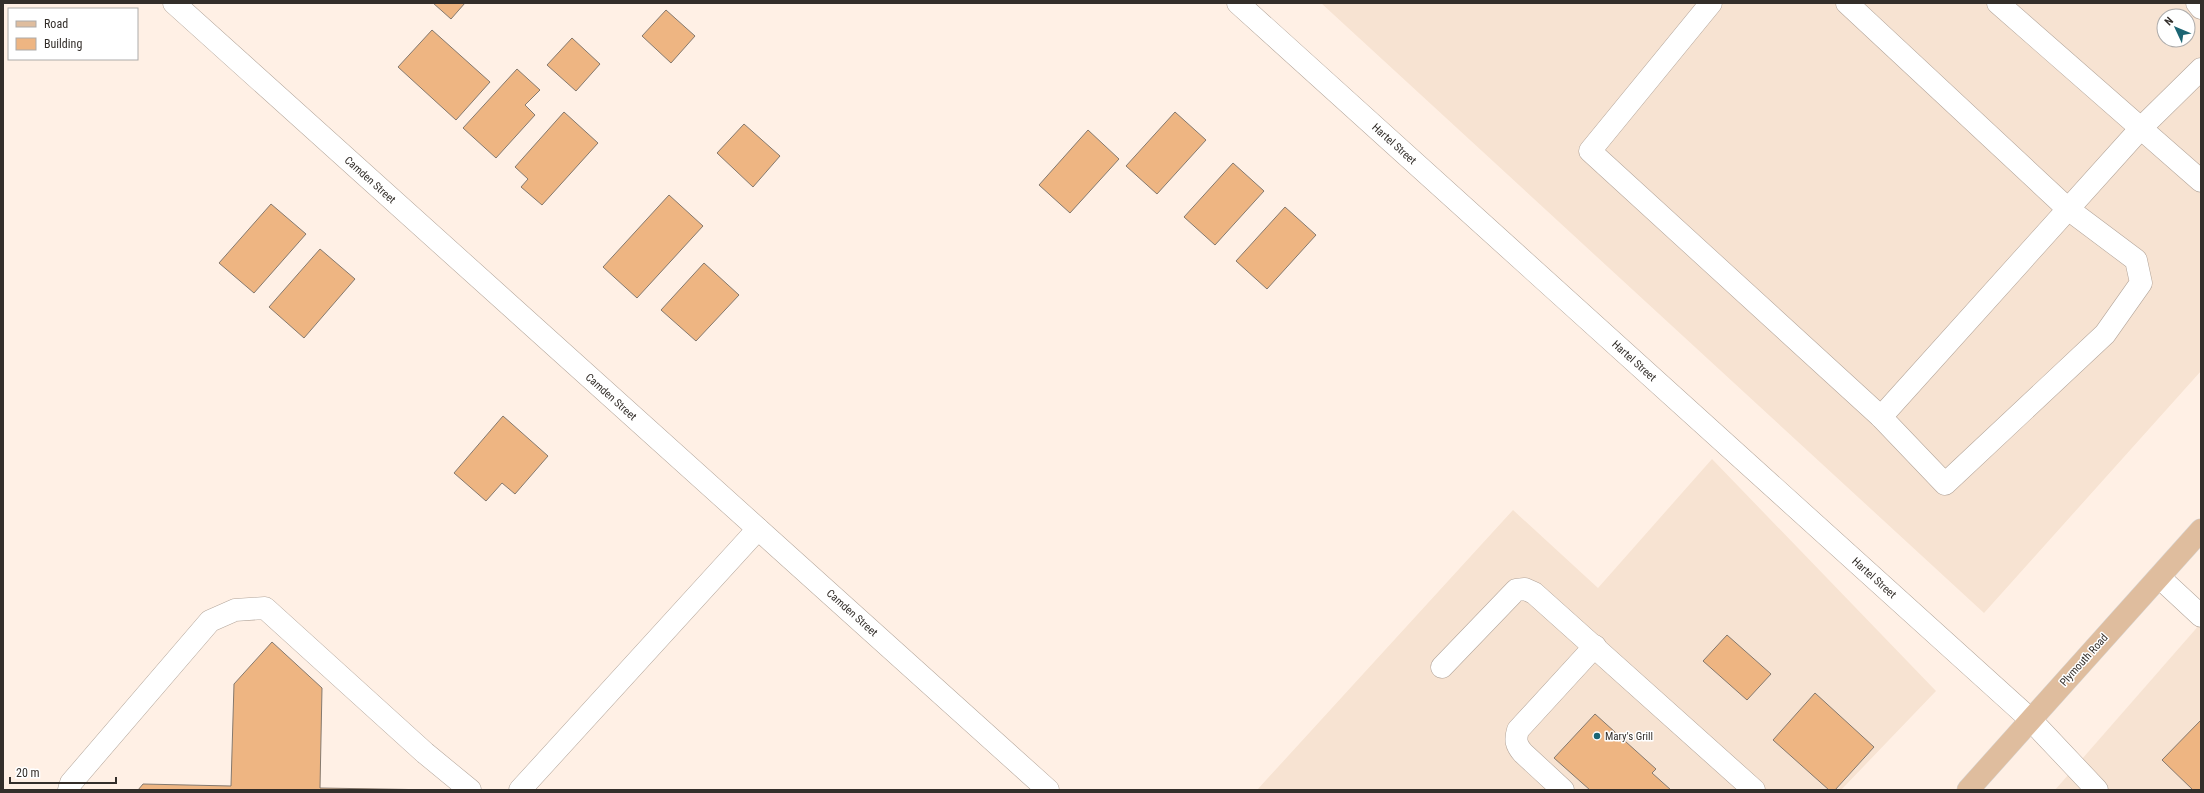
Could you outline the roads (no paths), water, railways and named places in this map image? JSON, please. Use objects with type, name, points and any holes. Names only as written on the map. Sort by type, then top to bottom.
[{"type":"main road","name":"Plymouth Road","points":[[1968,790],[2030,719],[2201,530]]},
{"type":"street","name":"Camden Street","points":[[174,3],[1048,790]]},
{"type":"street","name":"Hartel Street","points":[[1238,3],[2030,719],[2097,790]]},
{"type":"street","points":[[1711,3],[1590,151],[1881,417],[1945,484],[2105,334],[2141,283],[2136,260],[2068,209],[1846,3]]},
{"type":"street","points":[[1998,3],[2201,181]]},
{"type":"street","points":[[2197,3],[2201,8]]},
{"type":"street","points":[[1881,417],[2141,128],[2201,70]]},
{"type":"street","points":[[520,790],[758,529]]},
{"type":"street","points":[[2159,577],[2201,616]]},
{"type":"street","points":[[1442,667],[1516,590],[1525,589],[1534,593],[1754,790]]},
{"type":"street","points":[[70,790],[71,783],[210,621],[235,610],[265,608],[426,753],[470,790]]},
{"type":"street","points":[[1563,790],[1523,753],[1517,746],[1516,737],[1518,730],[1594,646]]},
{"type":"place","name":"Mary's Grill","points":[[1597,736]]}]
